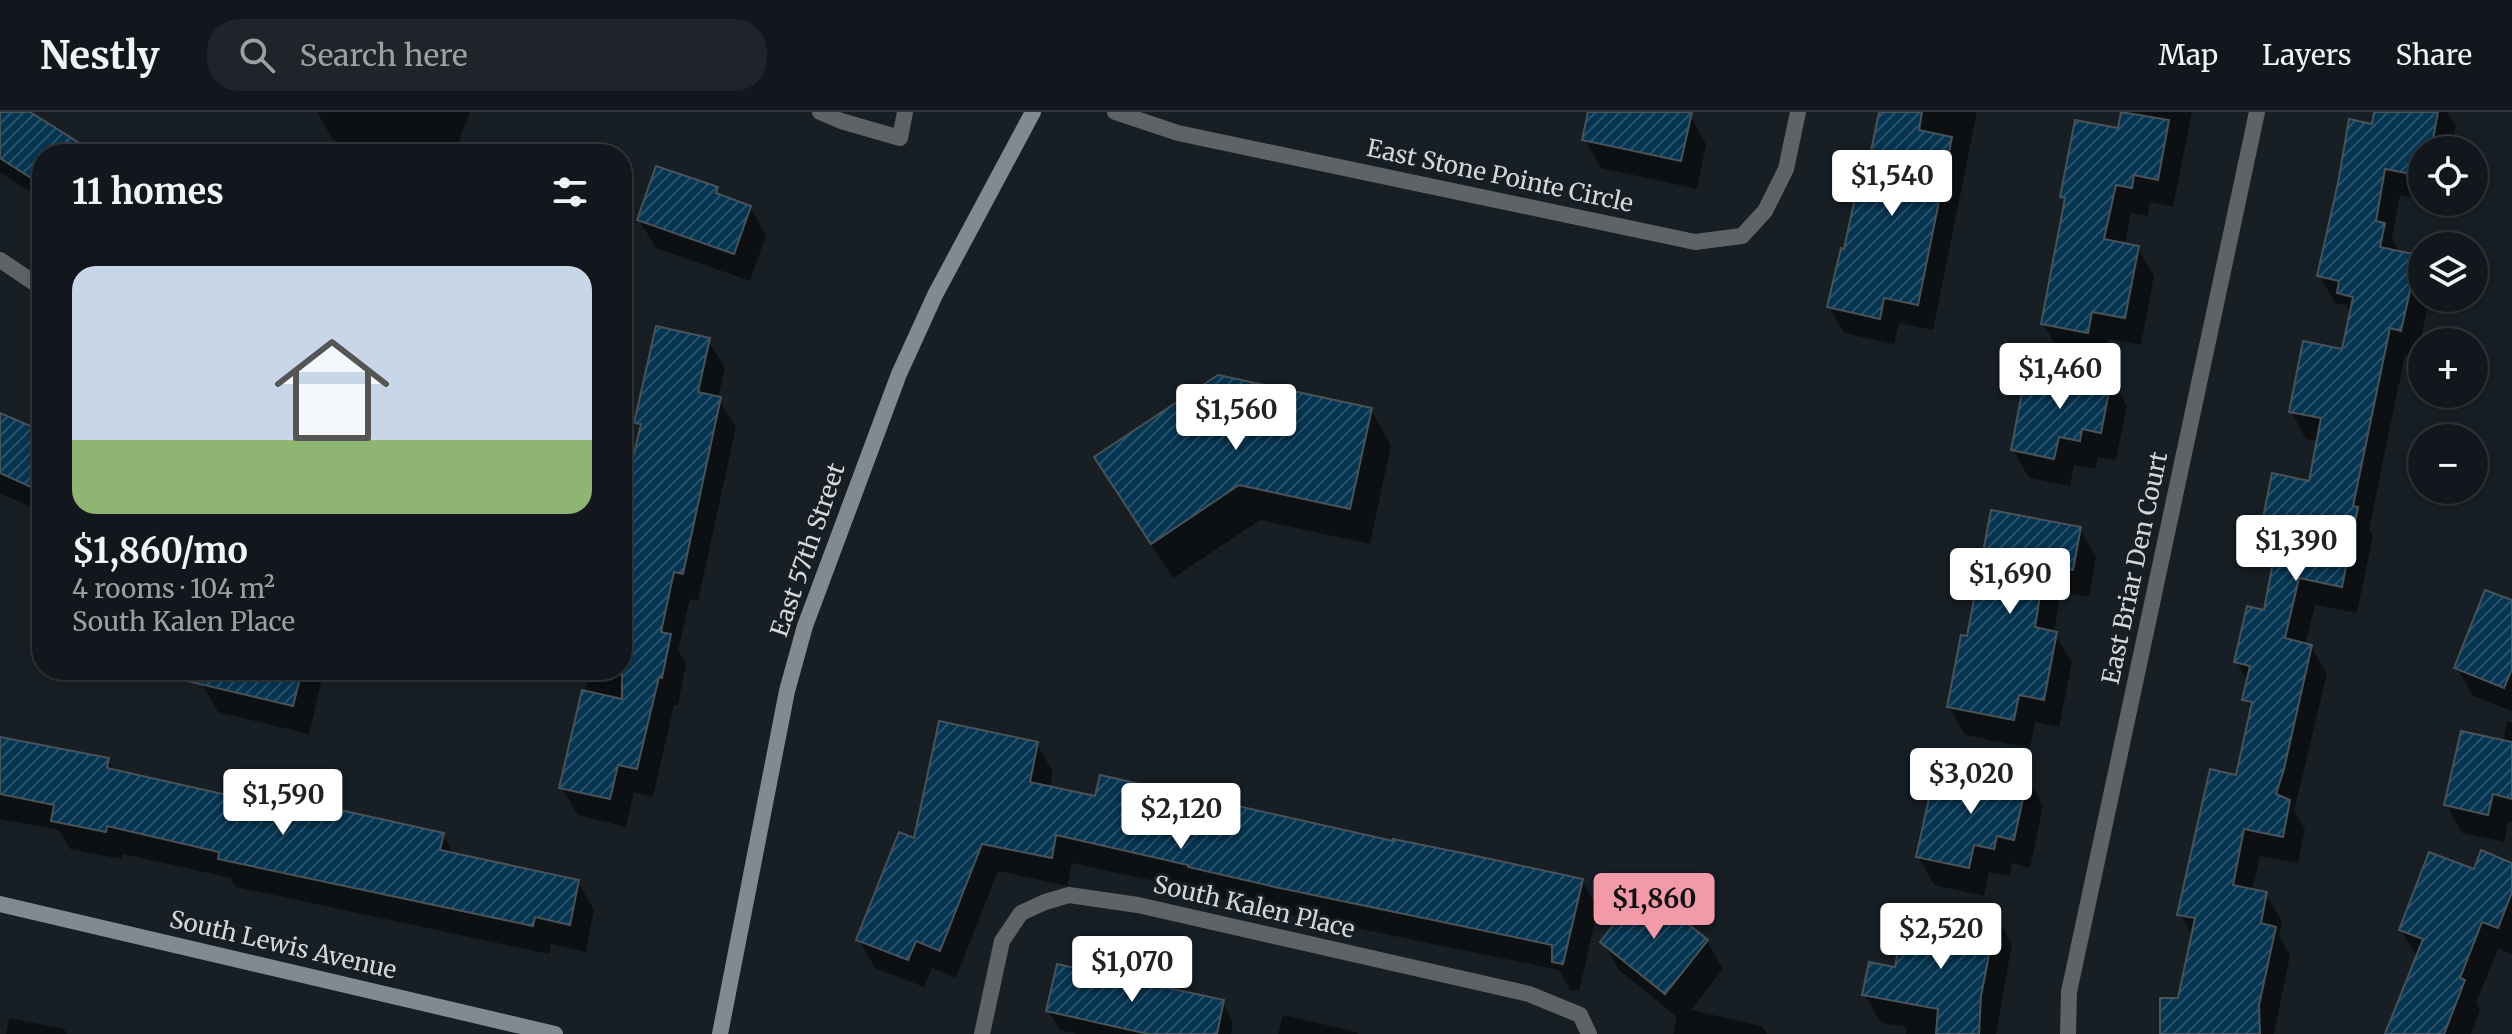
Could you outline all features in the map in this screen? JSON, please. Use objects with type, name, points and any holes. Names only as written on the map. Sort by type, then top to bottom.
[{"type":"main road","name":"East 57th Street","points":[[720,1034],[787,691],[805,626],[899,374],[935,295],[1033,112]]},
{"type":"main road","name":"South Lewis Avenue","points":[[0,904],[555,1034]]},
{"type":"street","points":[[820,112],[900,138],[905,112]]},
{"type":"street","name":"East Stone Pointe Circle","points":[[1115,112],[1178,133],[1695,242],[1742,236],[1765,211],[1786,169],[1798,112]]},
{"type":"street","name":"East Briar Den Court","points":[[2068,1034],[2069,992],[2257,112]]},
{"type":"street","points":[[0,260],[32,281]]},
{"type":"street","name":"South Kalen Place","points":[[982,1034],[1002,941],[1021,913],[1069,895],[1138,905],[1529,994],[1580,1015],[1589,1034]]},
{"type":"building","points":[[0,112],[30,112],[81,144],[32,144],[32,179],[0,158]]},
{"type":"building","points":[[1588,112],[1692,112],[1681,161],[1582,140]]},
{"type":"building","points":[[1879,112],[1922,112],[1919,130],[1952,137],[1918,305],[1884,298],[1880,319],[1827,307],[1841,248],[1844,249],[1861,170],[1867,171]]},
{"type":"building","points":[[2121,112],[2169,120],[2158,180],[2134,175],[2132,188],[2116,185],[2104,239],[2139,246],[2125,318],[2092,312],[2088,333],[2041,324],[2065,198],[2060,197],[2075,120],[2118,128]]},
{"type":"building","points":[[2374,112],[2438,112],[2434,136],[2408,136],[2408,173],[2385,169],[2376,221],[2385,223],[2380,247],[2408,253],[2408,300],[2401,331],[2390,328],[2353,506],[2358,507],[2342,587],[2299,578],[2285,638],[2312,645],[2276,794],[2290,800],[2283,837],[2244,829],[2233,885],[2267,892],[2261,923],[2276,927],[2259,1005],[2260,1034],[2160,1034],[2160,998],[2178,998],[2195,918],[2177,915],[2210,769],[2236,775],[2252,702],[2242,700],[2250,666],[2234,662],[2247,606],[2264,610],[2278,536],[2260,533],[2272,473],[2309,481],[2321,418],[2289,412],[2303,341],[2342,349],[2353,297],[2337,293],[2339,281],[2317,276],[2349,119],[2372,124]]},
{"type":"building","points":[[656,166],[718,187],[716,193],[751,206],[734,254],[637,220]]},
{"type":"building","points":[[656,326],[710,338],[698,392],[721,397],[683,574],[674,572],[661,632],[671,634],[662,678],[659,677],[637,769],[618,765],[610,799],[559,788],[582,690],[622,699],[622,680],[632,680],[632,462],[641,424],[634,423]]},
{"type":"building","points":[[2071,368],[2112,376],[2101,433],[2082,429],[2080,441],[2059,437],[2054,459],[2011,450],[2025,377],[2067,385]]},
{"type":"building","points":[[1218,375],[1372,408],[1350,509],[1239,485],[1151,544],[1094,457]]},
{"type":"building","points":[[0,413],[32,427],[32,487],[0,473]]},
{"type":"building","points":[[1991,510],[2081,527],[2073,570],[2045,565],[2035,627],[2057,632],[2044,700],[2019,695],[2014,720],[1947,707],[1961,635],[1967,636]]},
{"type":"building","points":[[2485,590],[2512,600],[2512,669],[2504,688],[2454,668]]},
{"type":"building","points":[[187,680],[300,680],[293,706]]},
{"type":"building","points":[[939,721],[1038,742],[1030,782],[1095,796],[1100,775],[1393,841],[1583,879],[1563,964],[1552,962],[1552,945],[1275,887],[1056,835],[1052,858],[982,844],[940,951],[916,941],[908,960],[856,940],[899,832],[914,838]]},
{"type":"building","points":[[2461,731],[2512,742],[2512,799],[2493,794],[2488,815],[2444,805]]},
{"type":"building","points":[[0,737],[109,758],[107,768],[320,816],[322,806],[444,833],[440,850],[579,880],[570,925],[535,917],[533,926],[218,859],[219,852],[107,826],[106,832],[51,821],[54,805],[0,794]]},
{"type":"building","points":[[1984,765],[2028,776],[2014,840],[1997,836],[1994,849],[1974,845],[1969,868],[1916,857],[1934,776],[1979,786]]},
{"type":"building","points":[[2481,850],[2512,863],[2512,892],[2498,928],[2482,922],[2460,978],[2465,980],[2444,1034],[2385,1034],[2423,939],[2399,930],[2429,852],[2474,869]]},
{"type":"building","points":[[1643,888],[1708,940],[1665,994],[1600,942]]},
{"type":"building","points":[[1949,905],[1997,914],[1981,996],[1979,1034],[1936,1034],[1938,1009],[1862,995],[1869,962],[1895,967],[1902,929],[1943,937]]},
{"type":"building","points":[[1057,964],[1224,1000],[1217,1034],[1148,1034],[1046,1011]]}]
